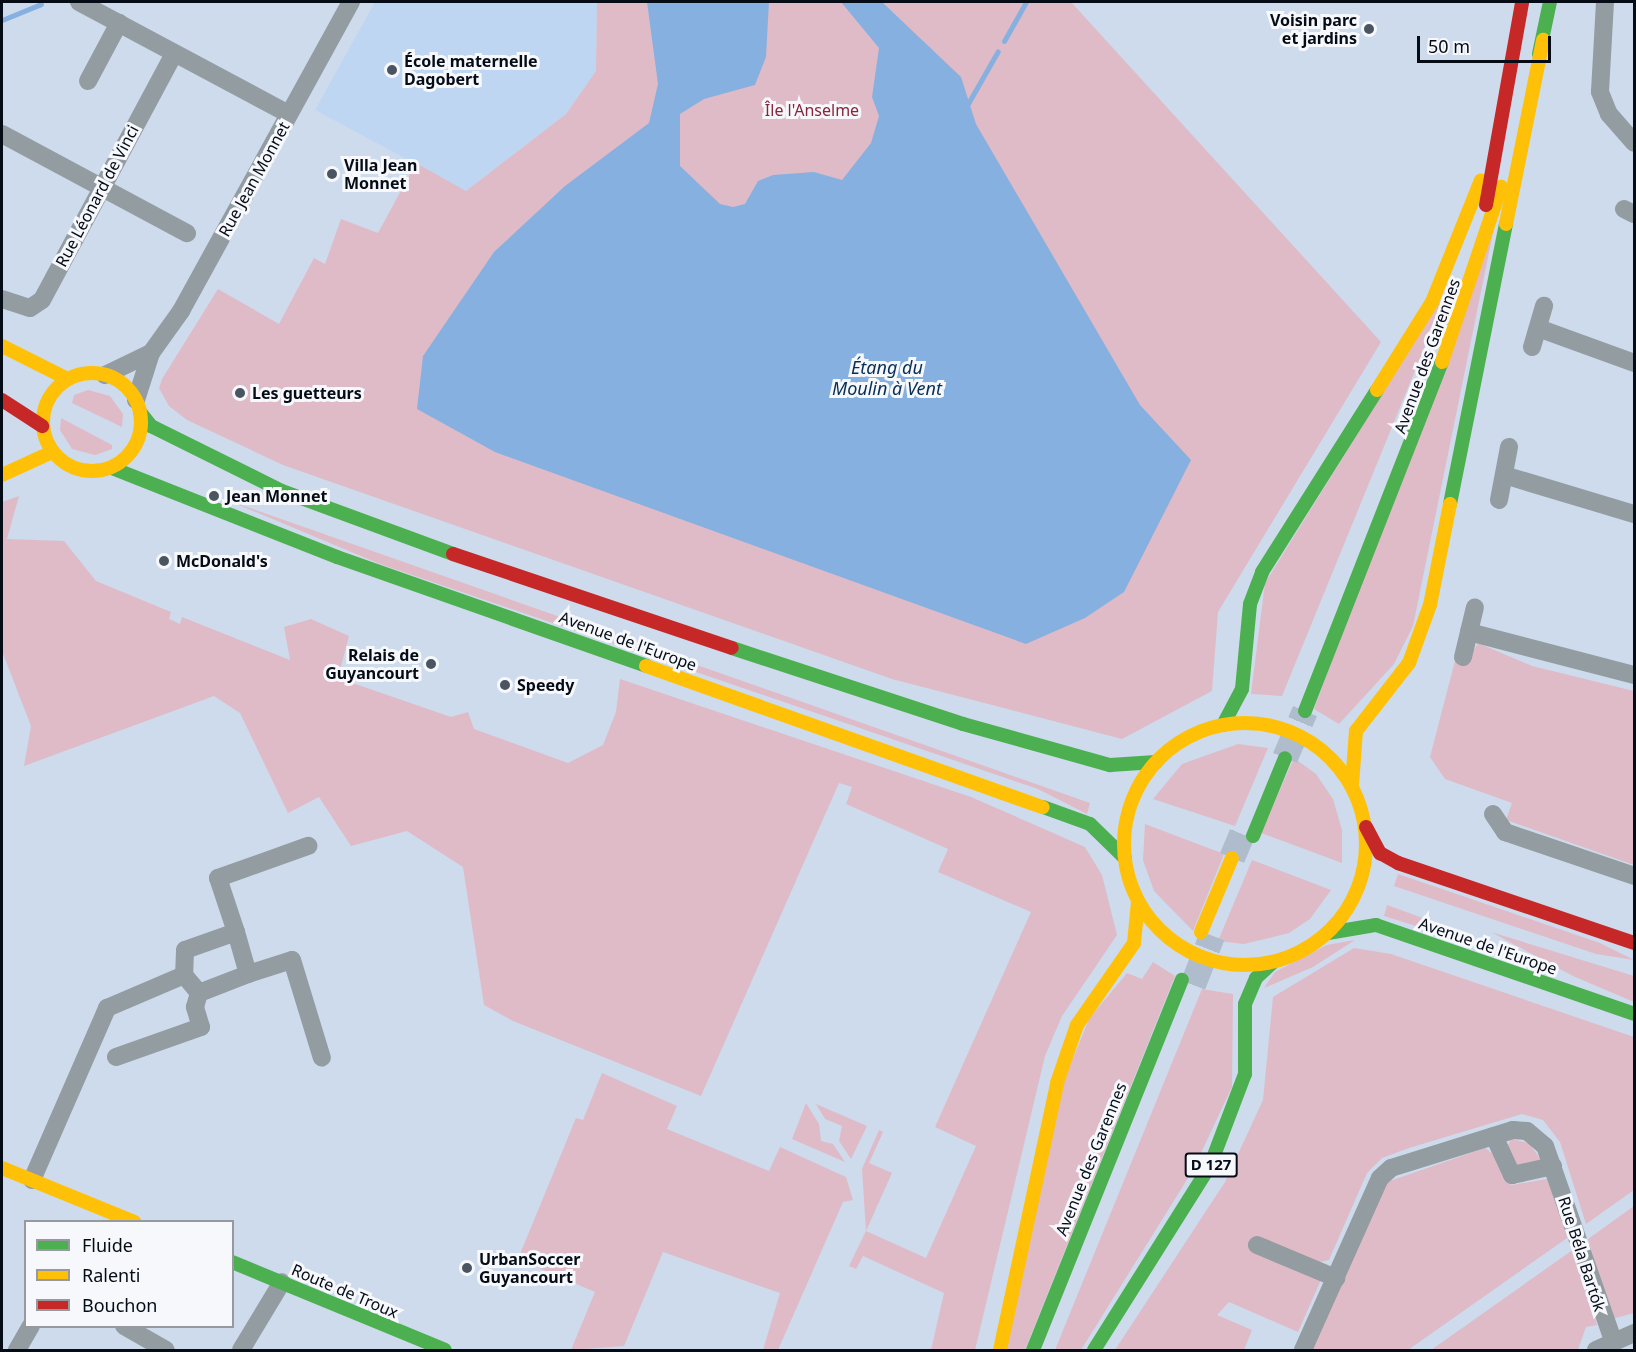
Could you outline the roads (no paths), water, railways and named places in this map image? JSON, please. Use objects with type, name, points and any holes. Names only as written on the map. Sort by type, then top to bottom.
[{"type":"main road","name":"Avenue des Garennes","points":[[1522,2],[1493,183],[1457,300],[1299,709],[1466,302],[1543,40],[1550,2]]},
{"type":"main road","points":[[1543,40],[1430,605],[1409,663],[1356,731],[1350,750],[1352,785],[1366,827],[1380,853],[1398,863],[1635,943]]},
{"type":"main road","points":[[1223,725],[1242,688],[1250,604],[1262,572],[1432,302],[1499,135]]},
{"type":"main road","points":[[2,346],[68,379],[105,375],[138,406],[136,445],[112,468],[79,471],[52,452],[42,426],[47,400],[68,379]]},
{"type":"main road","points":[[2,400],[42,426]]},
{"type":"main road","name":"Avenue de l'Europe","points":[[138,406],[151,426],[282,491],[501,572],[963,724],[1110,765],[1156,762]]},
{"type":"main road","points":[[2,474],[52,452]]},
{"type":"main road","name":"Avenue de l'Europe","points":[[112,468],[314,549],[1090,824],[1125,858]]},
{"type":"main road","points":[[1352,785],[1324,752],[1297,735],[1266,724],[1223,725],[1190,737],[1156,762],[1130,805],[1125,858],[1138,902],[1153,923],[1195,954],[1220,963],[1273,962],[1328,933],[1360,883],[1366,827]]},
{"type":"main road","points":[[1249,833],[1280,755]]},
{"type":"main road","points":[[1207,934],[1237,860]]},
{"type":"main road","points":[[1000,1350],[1056,1083],[1077,1025],[1134,943],[1138,902]]},
{"type":"main road","name":"Avenue de l'Europe","points":[[1328,933],[1376,925],[1635,1014]]},
{"type":"main road","name":"D 127","points":[[1094,1350],[1210,1166],[1245,1074],[1245,1004],[1256,978],[1273,962]]},
{"type":"main road","name":"Avenue des Garennes","points":[[1033,1350],[1187,982],[1045,1350]]},
{"type":"main road","points":[[2,1168],[132,1220]]},
{"type":"main road","name":"Route de Troux","points":[[234,1263],[446,1350]]},
{"type":"street","points":[[78,2],[289,114]]},
{"type":"street","name":"Rue Jean Monnet","points":[[138,406],[152,352],[181,311],[351,2]]},
{"type":"street","points":[[1605,2],[1600,92],[1609,114],[1635,143]]},
{"type":"street","points":[[88,81],[119,22]]},
{"type":"street","name":"Rue Léonard de Vinci","points":[[2,299],[30,308],[42,300],[100,188],[174,54]]},
{"type":"street","points":[[2,134],[100,188],[187,232]]},
{"type":"street","points":[[1532,347],[1544,306]]},
{"type":"street","points":[[1538,328],[1635,363]]},
{"type":"street","name":"Rue Jean Monnet","points":[[105,375],[152,352]]},
{"type":"street","points":[[1499,500],[1509,447]]},
{"type":"street","points":[[1504,475],[1635,514]]},
{"type":"street","points":[[1463,657],[1475,607]]},
{"type":"street","points":[[1469,632],[1635,675]]},
{"type":"street","points":[[1493,814],[1505,832],[1635,876]]},
{"type":"street","points":[[248,974],[218,878],[308,846]]},
{"type":"street","points":[[199,993],[184,975],[184,950],[236,932]]},
{"type":"street","points":[[199,993],[292,960],[322,1058]]},
{"type":"street","points":[[32,1180],[107,1008],[184,975]]},
{"type":"street","points":[[116,1057],[201,1027],[195,1007],[199,993]]},
{"type":"street","name":"Rue Béla Bartók","points":[[1302,1350],[1380,1178],[1391,1168],[1513,1130],[1539,1137],[1553,1166],[1613,1340]]},
{"type":"street","points":[[1494,1136],[1512,1175],[1553,1166]]},
{"type":"street","points":[[1257,1245],[1336,1278]]},
{"type":"street","points":[[241,1350],[282,1282]]},
{"type":"street","points":[[17,1350],[30,1328]]},
{"type":"street","points":[[128,1328],[166,1350]]},
{"type":"street","points":[[1596,1350],[1613,1340],[1635,1333]]},
{"type":"water","name":"Étang du Moulin à Vent","points":[[647,2],[769,2],[766,57],[755,85],[704,99],[680,114],[680,166],[720,204],[733,207],[745,204],[758,181],[773,175],[814,172],[842,180],[871,143],[879,116],[872,97],[879,48],[841,2],[882,2],[961,77],[976,124],[1140,405],[1191,460],[1124,592],[1085,618],[1026,644],[495,452],[417,409],[423,356],[494,252],[565,186],[649,123],[658,84]]},
{"type":"waterway","points":[[1004,41],[1026,2]]},
{"type":"waterway","points":[[2,20],[41,4]]},
{"type":"waterway","points":[[966,107],[998,51]]},
{"type":"tunnel","points":[[1285,758],[1305,711]]},
{"type":"tunnel","points":[[1232,858],[1244,830]]},
{"type":"tunnel","points":[[1193,985],[1212,936]]},
{"type":"place","name":"Voisin parc et jardins","points":[[1369,29]]},
{"type":"place","name":"École maternelle Dagobert","points":[[392,70]]},
{"type":"place","name":"Villa Jean Monnet","points":[[332,174]]},
{"type":"place","name":"Les guetteurs","points":[[240,393]]},
{"type":"place","name":"Jean Monnet","points":[[214,496]]},
{"type":"place","name":"McDonald's","points":[[164,561]]},
{"type":"place","name":"Relais de Guyancourt","points":[[431,664]]},
{"type":"place","name":"Speedy","points":[[505,685]]},
{"type":"place","name":"UrbanSoccer Guyancourt","points":[[467,1268]]},
{"type":"park label","name":"Île l'Anselme","points":[[812,110]]}]
